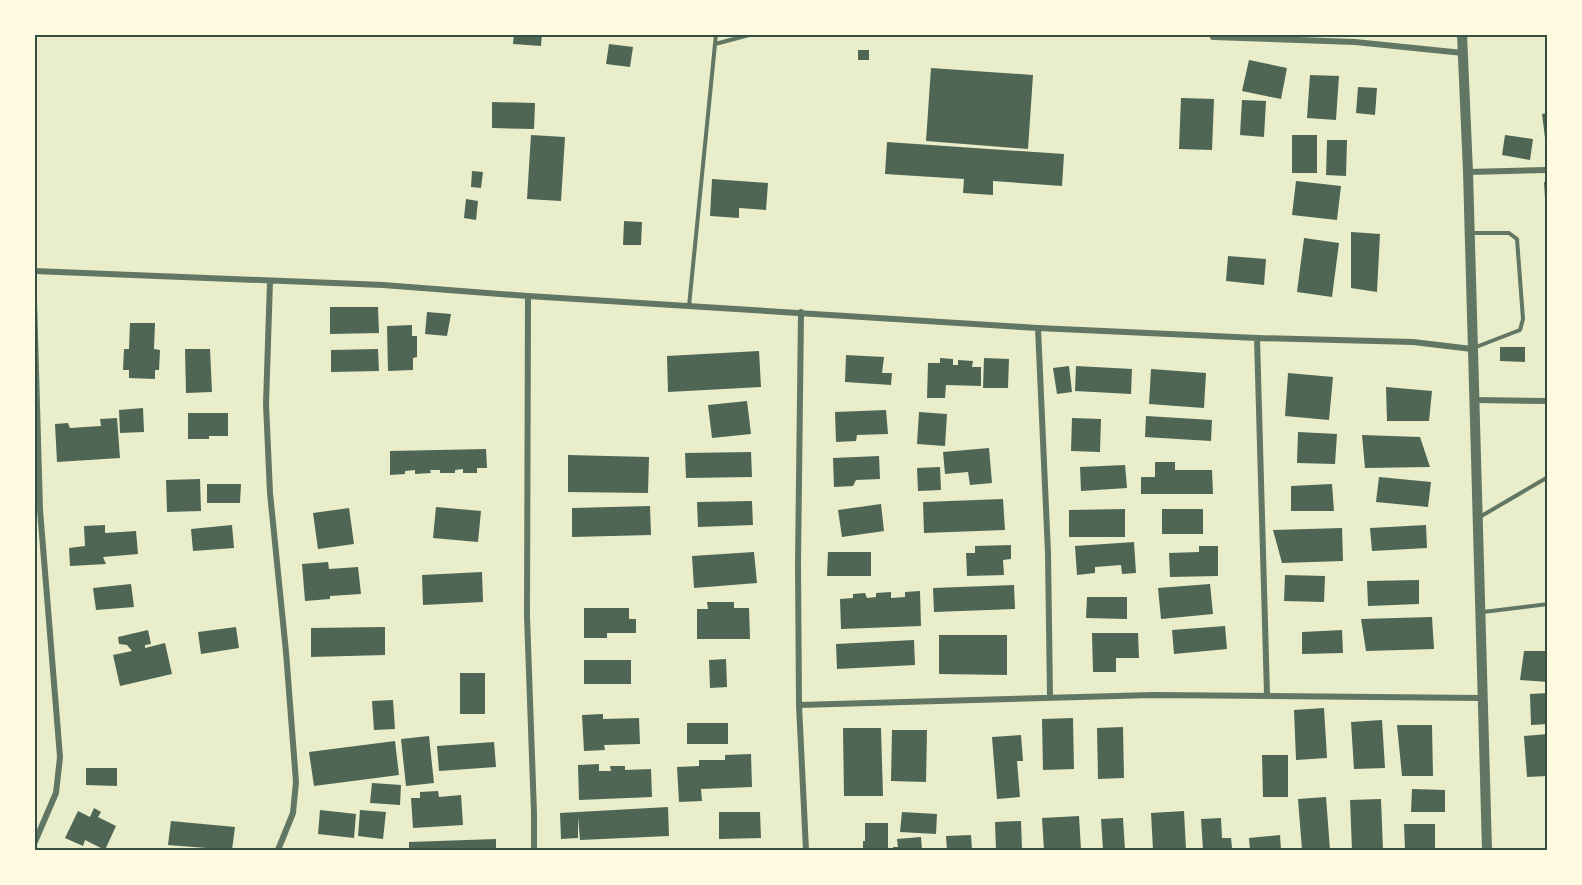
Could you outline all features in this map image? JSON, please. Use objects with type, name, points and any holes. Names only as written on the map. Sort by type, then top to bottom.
[{"type":"street","points":[[1462,34],[1487,850]]},
{"type":"street","points":[[1213,37],[1355,42],[1463,53]]},
{"type":"street","points":[[1468,172],[1548,170]]},
{"type":"street","points":[[34,272],[383,285],[1038,328],[1257,338],[1413,342],[1472,349]]},
{"type":"street","points":[[270,281],[266,404],[269,482],[296,782],[293,813],[278,850]]},
{"type":"street","points":[[528,296],[527,616],[534,850]]},
{"type":"street","points":[[34,300],[40,510],[60,757],[56,793],[34,844]]},
{"type":"street","points":[[801,312],[798,705],[806,850]]},
{"type":"street","points":[[1038,328],[1048,553],[1050,697]]},
{"type":"street","points":[[1257,338],[1267,695]]},
{"type":"street","points":[[1473,400],[1548,401]]},
{"type":"street","points":[[798,705],[1153,695],[1482,698]]},
{"type":"lane","points":[[689,306],[716,34]]},
{"type":"lane","points":[[715,44],[753,34]]},
{"type":"lane","points":[[1469,233],[1509,233],[1517,238],[1523,319],[1520,330],[1472,349]]},
{"type":"lane","points":[[1477,519],[1548,477]]},
{"type":"lane","points":[[1480,612],[1548,604]]},
{"type":"building","points":[[514,34],[542,34],[541,46],[513,44]]},
{"type":"building","points":[[609,44],[633,47],[630,67],[606,64]]},
{"type":"building","points":[[858,50],[869,50],[869,60],[858,60]]},
{"type":"building","points":[[1249,60],[1287,68],[1281,99],[1242,91]]},
{"type":"building","points":[[931,68],[1033,75],[1028,149],[926,141]]},
{"type":"building","points":[[1310,75],[1339,76],[1336,120],[1307,118]]},
{"type":"building","points":[[1358,87],[1377,88],[1375,115],[1356,113]]},
{"type":"building","points":[[1181,98],[1214,99],[1212,150],[1179,149]]},
{"type":"building","points":[[1242,100],[1266,101],[1264,137],[1240,135]]},
{"type":"building","points":[[492,102],[535,103],[534,129],[492,128]]},
{"type":"building","points":[[1548,113],[1548,146],[1546,146],[1542,114]]},
{"type":"building","points":[[531,135],[565,137],[561,201],[527,199]]},
{"type":"building","points":[[1292,135],[1317,135],[1317,173],[1292,173]]},
{"type":"building","points":[[1505,135],[1533,139],[1530,160],[1502,155]]},
{"type":"building","points":[[1327,140],[1347,140],[1346,176],[1326,175]]},
{"type":"building","points":[[887,142],[1064,154],[1062,186],[993,181],[993,195],[963,193],[964,179],[885,174]]},
{"type":"building","points":[[472,171],[483,172],[481,188],[471,187]]},
{"type":"building","points":[[712,179],[768,183],[766,210],[739,208],[739,218],[710,216]]},
{"type":"building","points":[[1296,181],[1341,186],[1337,220],[1292,215]]},
{"type":"building","points":[[1548,181],[1548,213],[1546,214],[1544,182]]},
{"type":"building","points":[[466,199],[478,201],[476,220],[464,218]]},
{"type":"building","points":[[624,221],[642,222],[641,245],[623,245]]},
{"type":"building","points":[[1351,232],[1380,234],[1377,292],[1351,288]]},
{"type":"building","points":[[1304,238],[1339,243],[1332,297],[1297,292]]},
{"type":"building","points":[[1228,256],[1266,259],[1264,285],[1226,281]]},
{"type":"building","points":[[330,307],[378,307],[379,333],[330,334]]},
{"type":"building","points":[[427,312],[451,314],[447,336],[425,334]]},
{"type":"building","points":[[130,323],[155,323],[154,349],[160,350],[159,370],[155,370],[155,379],[129,378],[129,370],[123,370],[124,349],[129,349]]},
{"type":"building","points":[[412,325],[412,336],[417,336],[417,357],[413,358],[413,370],[388,371],[387,326]]},
{"type":"building","points":[[1500,347],[1525,347],[1525,362],[1500,361]]},
{"type":"building","points":[[185,349],[210,349],[212,392],[186,393]]},
{"type":"building","points":[[378,349],[379,371],[331,372],[331,350]]},
{"type":"building","points":[[759,351],[761,387],[668,392],[667,356]]},
{"type":"building","points":[[846,355],[884,357],[882,373],[892,373],[891,385],[845,382]]},
{"type":"building","points":[[940,358],[953,359],[953,365],[958,365],[958,360],[973,361],[972,367],[981,367],[981,386],[946,385],[945,398],[927,398],[928,363],[940,363]]},
{"type":"building","points":[[984,358],[1009,359],[1008,388],[983,388]]},
{"type":"building","points":[[1069,366],[1072,392],[1057,394],[1053,368]]},
{"type":"building","points":[[1076,366],[1132,369],[1131,394],[1075,391]]},
{"type":"building","points":[[1151,369],[1206,373],[1204,408],[1149,404]]},
{"type":"building","points":[[1288,373],[1333,377],[1329,420],[1285,416]]},
{"type":"building","points":[[1386,387],[1432,391],[1429,421],[1387,421]]},
{"type":"building","points":[[747,401],[751,434],[712,438],[708,405]]},
{"type":"building","points":[[143,408],[144,432],[120,433],[119,410]]},
{"type":"building","points":[[886,410],[888,434],[857,435],[856,441],[836,442],[835,412]]},
{"type":"building","points":[[919,412],[947,414],[945,446],[917,444]]},
{"type":"building","points":[[188,413],[228,413],[228,436],[188,439]]},
{"type":"building","points":[[1146,416],[1212,420],[1211,441],[1145,437]]},
{"type":"building","points":[[117,418],[120,458],[57,462],[55,424],[68,423],[70,428],[101,426],[100,419]]},
{"type":"building","points":[[1072,418],[1101,419],[1100,452],[1071,451]]},
{"type":"building","points":[[1298,432],[1337,434],[1335,464],[1297,463]]},
{"type":"building","points":[[1362,435],[1420,437],[1430,467],[1365,468]]},
{"type":"building","points":[[989,448],[992,483],[970,485],[968,472],[945,474],[943,452]]},
{"type":"building","points":[[486,449],[487,468],[477,468],[477,473],[463,473],[463,469],[455,470],[455,473],[430,470],[431,473],[415,474],[415,470],[405,471],[405,474],[390,475],[390,451]]},
{"type":"building","points":[[751,452],[752,477],[686,478],[685,453]]},
{"type":"building","points":[[568,455],[649,457],[648,493],[568,492]]},
{"type":"building","points":[[879,456],[880,479],[856,480],[853,486],[834,487],[833,458]]},
{"type":"building","points":[[1155,462],[1175,462],[1175,470],[1212,470],[1213,494],[1141,494],[1141,477],[1155,477]]},
{"type":"building","points":[[1125,465],[1127,488],[1081,491],[1080,467]]},
{"type":"building","points":[[940,467],[941,490],[918,491],[917,468]]},
{"type":"building","points":[[1379,477],[1431,482],[1428,507],[1376,502]]},
{"type":"building","points":[[200,479],[201,511],[167,512],[166,480]]},
{"type":"building","points":[[207,484],[241,484],[240,503],[207,503]]},
{"type":"building","points":[[1332,484],[1334,511],[1291,511],[1291,486]]},
{"type":"building","points":[[1003,499],[1005,530],[924,533],[923,502]]},
{"type":"building","points":[[752,501],[753,525],[698,527],[697,502]]},
{"type":"building","points":[[881,504],[884,531],[842,537],[838,510]]},
{"type":"building","points":[[650,506],[651,535],[572,537],[572,508]]},
{"type":"building","points":[[436,507],[481,511],[478,542],[433,538]]},
{"type":"building","points":[[349,508],[354,544],[318,549],[313,513]]},
{"type":"building","points":[[1125,509],[1125,537],[1069,537],[1069,510]]},
{"type":"building","points":[[1162,509],[1203,509],[1203,534],[1162,534]]},
{"type":"building","points":[[105,525],[105,533],[136,531],[138,554],[103,557],[106,564],[70,566],[69,548],[85,546],[84,526]]},
{"type":"building","points":[[232,525],[234,548],[193,551],[191,529]]},
{"type":"building","points":[[1426,525],[1427,548],[1372,551],[1370,528]]},
{"type":"building","points":[[1342,528],[1343,561],[1282,563],[1273,530]]},
{"type":"building","points":[[1134,542],[1136,573],[1122,574],[1121,565],[1095,567],[1095,573],[1077,575],[1075,546]]},
{"type":"building","points":[[1011,545],[1011,559],[1003,560],[1004,575],[967,576],[966,553],[975,553],[975,546]]},
{"type":"building","points":[[1199,546],[1218,546],[1218,576],[1170,577],[1169,553],[1199,552]]},
{"type":"building","points":[[754,552],[757,583],[694,588],[692,556]]},
{"type":"building","points":[[828,552],[871,552],[871,576],[827,576]]},
{"type":"building","points":[[328,562],[329,569],[358,567],[361,594],[330,596],[330,599],[305,601],[302,564]]},
{"type":"building","points":[[482,572],[483,602],[423,605],[422,575]]},
{"type":"building","points":[[1285,575],[1325,576],[1324,602],[1284,601]]},
{"type":"building","points":[[1419,580],[1419,604],[1368,606],[1367,581]]},
{"type":"building","points":[[131,584],[134,607],[96,610],[93,588]]},
{"type":"building","points":[[1210,584],[1213,614],[1161,619],[1158,588]]},
{"type":"building","points":[[1014,585],[1015,609],[934,612],[933,588]]},
{"type":"building","points":[[920,591],[921,626],[841,629],[840,599],[853,598],[853,594],[865,593],[867,598],[876,597],[876,593],[891,592],[891,598],[905,597],[905,592]]},
{"type":"building","points":[[1087,597],[1127,597],[1127,619],[1086,618]]},
{"type":"building","points":[[707,602],[734,602],[734,608],[749,608],[750,639],[697,639],[697,609],[708,609]]},
{"type":"building","points":[[584,608],[629,608],[629,619],[636,619],[636,633],[607,633],[607,638],[584,638]]},
{"type":"building","points":[[1432,617],[1434,649],[1366,651],[1361,619]]},
{"type":"building","points":[[1225,626],[1227,649],[1174,654],[1172,630]]},
{"type":"building","points":[[236,627],[239,648],[201,654],[198,632]]},
{"type":"building","points":[[385,627],[385,655],[311,657],[311,628]]},
{"type":"building","points":[[148,630],[151,644],[145,645],[145,648],[165,643],[172,674],[120,686],[113,655],[132,651],[127,645],[119,644],[118,637]]},
{"type":"building","points":[[1342,630],[1343,653],[1302,654],[1302,632]]},
{"type":"building","points":[[1092,633],[1138,633],[1139,658],[1116,658],[1116,672],[1093,672]]},
{"type":"building","points":[[939,635],[1007,635],[1007,675],[939,674]]},
{"type":"building","points":[[914,640],[915,665],[837,669],[836,644]]},
{"type":"building","points":[[1524,651],[1548,651],[1548,682],[1520,680]]},
{"type":"building","points":[[726,659],[727,687],[710,688],[709,660]]},
{"type":"building","points":[[584,660],[631,660],[631,684],[584,684]]},
{"type":"building","points":[[460,673],[485,673],[485,714],[460,714]]},
{"type":"building","points":[[1548,693],[1548,724],[1531,725],[1530,694]]},
{"type":"building","points":[[393,700],[395,729],[374,730],[372,701]]},
{"type":"building","points":[[1324,708],[1327,758],[1296,760],[1294,710]]},
{"type":"building","points":[[603,714],[603,719],[639,718],[640,744],[604,745],[605,750],[584,751],[582,715]]},
{"type":"building","points":[[1073,718],[1074,769],[1043,770],[1042,719]]},
{"type":"building","points":[[1382,720],[1385,768],[1354,769],[1351,722]]},
{"type":"building","points":[[687,723],[728,723],[728,744],[687,744]]},
{"type":"building","points":[[1397,725],[1432,725],[1433,776],[1402,776]]},
{"type":"building","points":[[1123,727],[1124,778],[1098,779],[1097,728]]},
{"type":"building","points":[[843,728],[881,728],[883,796],[844,796]]},
{"type":"building","points":[[892,730],[927,730],[926,782],[891,781]]},
{"type":"building","points":[[1548,734],[1548,776],[1527,777],[1524,736]]},
{"type":"building","points":[[1021,735],[1023,761],[1017,761],[1020,797],[997,799],[992,737]]},
{"type":"building","points":[[429,736],[434,783],[406,786],[401,739]]},
{"type":"building","points":[[395,741],[399,775],[314,786],[309,752]]},
{"type":"building","points":[[494,742],[496,767],[439,771],[437,746]]},
{"type":"building","points":[[751,754],[752,787],[701,789],[702,801],[679,802],[677,767],[699,766],[699,760],[725,760],[725,755]]},
{"type":"building","points":[[1262,755],[1288,755],[1288,797],[1263,797]]},
{"type":"building","points":[[599,764],[599,771],[611,771],[610,766],[625,766],[625,770],[651,769],[652,797],[579,800],[578,765]]},
{"type":"building","points":[[86,768],[117,768],[117,786],[86,785]]},
{"type":"building","points":[[372,783],[401,785],[400,805],[370,803]]},
{"type":"building","points":[[1412,789],[1445,790],[1445,812],[1411,812]]},
{"type":"building","points":[[438,791],[439,797],[461,795],[463,825],[413,828],[411,798],[420,798],[420,792]]},
{"type":"building","points":[[1326,797],[1330,850],[1302,850],[1298,799]]},
{"type":"building","points":[[1381,799],[1383,850],[1352,850],[1350,800]]},
{"type":"building","points":[[668,807],[669,836],[580,840],[578,817],[578,838],[561,839],[560,813]]},
{"type":"building","points":[[94,808],[101,812],[98,817],[116,826],[105,850],[85,840],[83,846],[65,838],[78,811],[90,817]]},
{"type":"building","points":[[320,810],[356,814],[354,838],[318,834]]},
{"type":"building","points":[[360,810],[386,812],[383,839],[358,836]]},
{"type":"building","points":[[1184,811],[1186,850],[1153,850],[1151,813]]},
{"type":"building","points":[[719,812],[760,812],[761,838],[719,839]]},
{"type":"building","points":[[902,812],[937,814],[936,834],[900,832]]},
{"type":"building","points":[[1079,816],[1081,850],[1044,850],[1042,818]]},
{"type":"building","points":[[1123,818],[1125,850],[1103,850],[1101,819]]},
{"type":"building","points":[[1221,818],[1222,838],[1231,838],[1232,848],[1203,850],[1201,819]]},
{"type":"building","points":[[171,821],[235,827],[232,850],[168,845]]},
{"type":"building","points":[[1021,821],[1022,850],[996,850],[995,822]]},
{"type":"building","points":[[865,823],[888,823],[888,850],[863,849]]},
{"type":"building","points":[[1404,824],[1435,824],[1435,850],[1405,850]]},
{"type":"building","points":[[971,835],[972,850],[947,850],[946,836]]},
{"type":"building","points":[[1280,835],[1281,850],[1250,850],[1249,838]]},
{"type":"building","points":[[921,837],[922,850],[893,850],[893,847],[898,847],[897,839]]},
{"type":"building","points":[[496,839],[496,850],[409,850],[409,842]]}]
